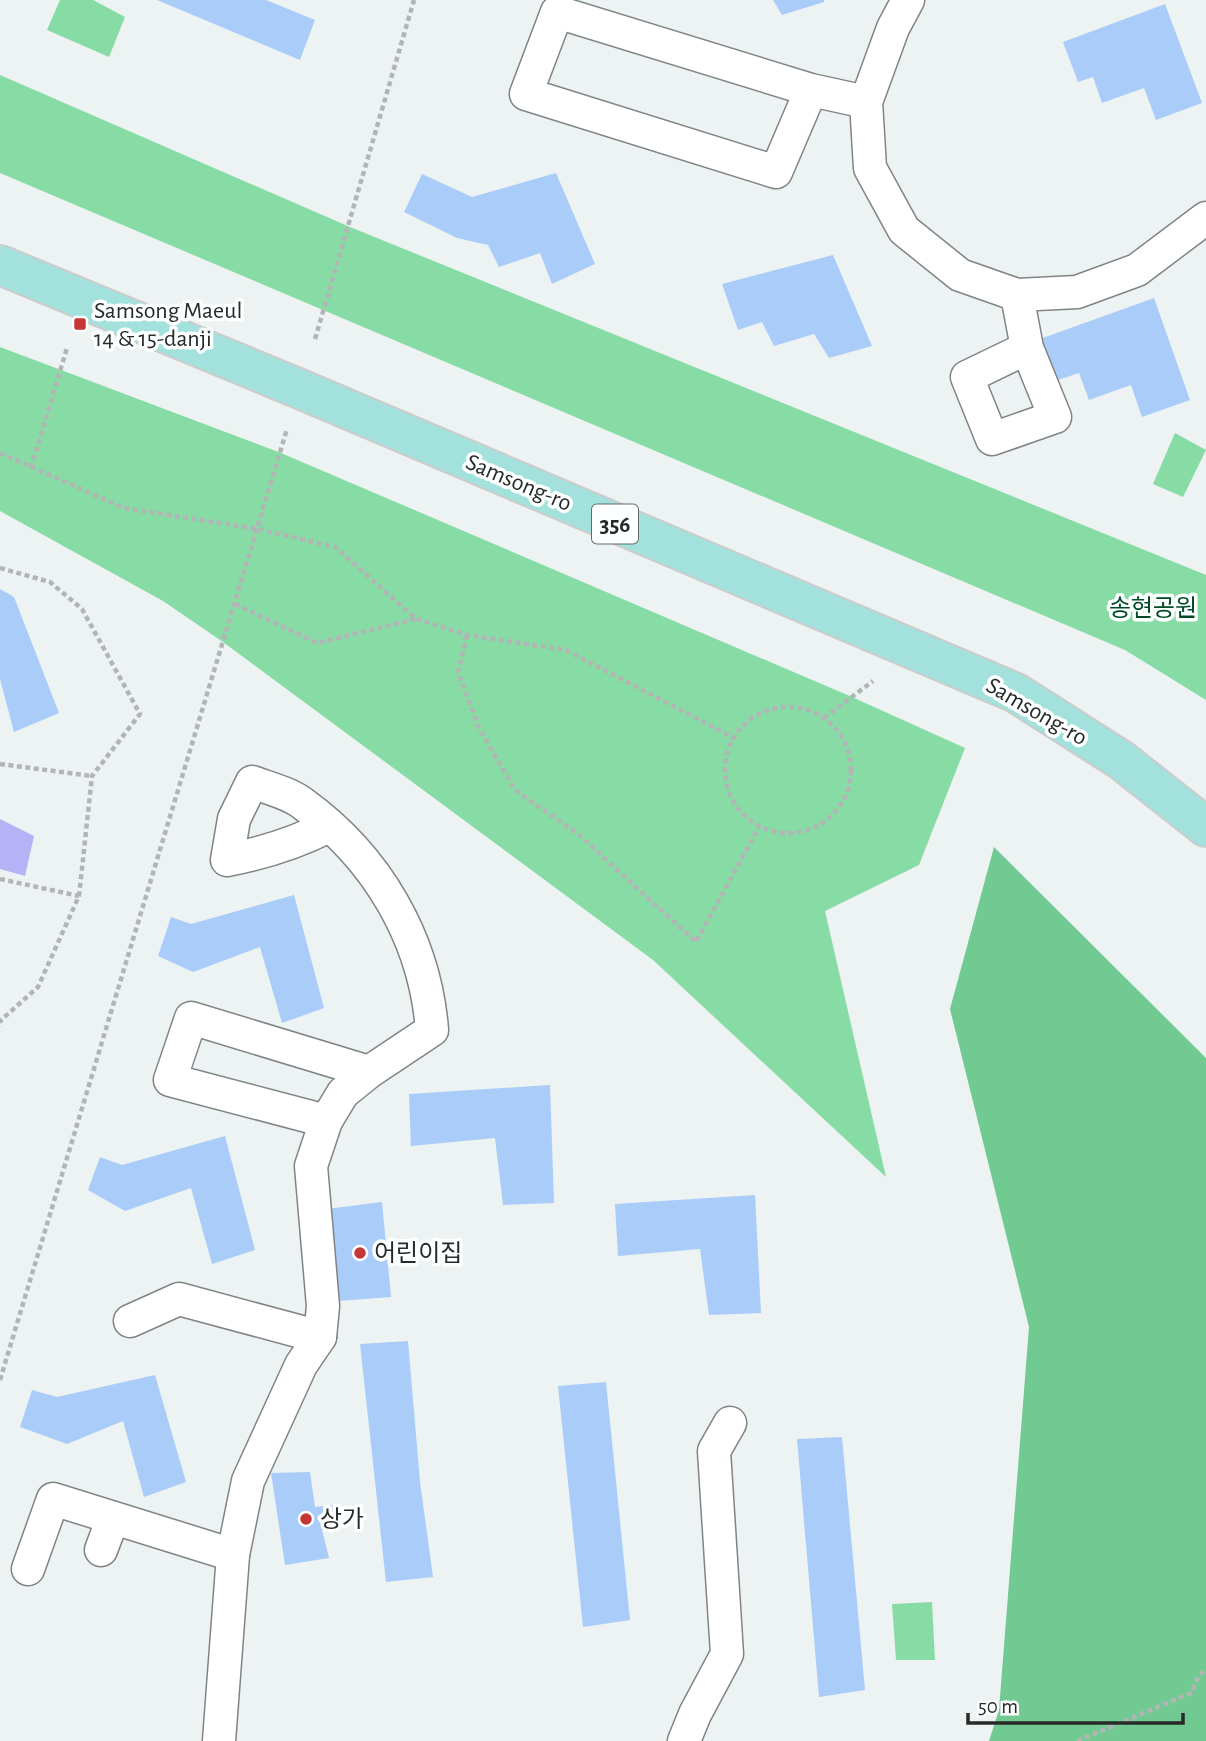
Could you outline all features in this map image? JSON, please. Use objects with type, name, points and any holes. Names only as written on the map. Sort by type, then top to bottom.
[{"type":"main road","name":"Samsong-ro","points":[[0,265],[300,389],[1016,693],[1121,760],[1206,827]]},
{"type":"lane","points":[[908,0],[893,28],[866,102],[870,168],[904,230],[960,275],[1017,295],[1077,292],[1137,270],[1206,218]]},
{"type":"lane","points":[[811,90],[776,172],[526,94],[557,12],[811,90],[866,102]]},
{"type":"lane","points":[[1017,295],[1027,348]]},
{"type":"lane","points":[[219,1741],[233,1555],[248,1481],[301,1365],[320,1337],[323,1306],[311,1166],[327,1121],[343,1093],[369,1072],[432,1030],[429,995],[401,917],[389,896],[357,854],[329,826]]},
{"type":"lane","points":[[327,1121],[170,1080],[191,1018],[369,1072]]},
{"type":"lane","points":[[130,1321],[179,1299],[320,1337]]},
{"type":"lane","points":[[684,1741],[695,1714],[727,1654],[714,1451],[730,1423]]},
{"type":"lane","points":[[28,1569],[53,1499],[233,1555]]},
{"type":"lane","points":[[101,1550],[113,1518]]},
{"type":"path","points":[[315,340],[414,0]]},
{"type":"path","points":[[31,468],[67,348]]},
{"type":"path","points":[[0,1380],[287,429]]},
{"type":"path","points":[[0,453],[124,508],[258,529],[335,547],[415,618],[467,635],[566,650],[734,738]]},
{"type":"path","points":[[0,568],[50,582],[82,609],[140,714],[92,776],[79,895],[38,987],[0,1021],[0,1027]]},
{"type":"path","points":[[235,604],[317,643],[415,618]]},
{"type":"path","points":[[467,635],[458,672],[478,728],[515,790],[579,834],[696,942],[759,827]]},
{"type":"path","points":[[824,718],[873,681]]},
{"type":"path","points":[[785,707],[805,709],[824,718],[839,732],[849,751],[852,772],[848,792],[837,810],[822,824],[802,832],[782,833],[759,827],[744,816],[732,799],[726,779],[726,758],[734,738],[747,722],[765,712],[785,707]]},
{"type":"path","points":[[0,764],[92,776]]},
{"type":"path","points":[[0,879],[79,895]]},
{"type":"path","points":[[1077,1741],[1191,1693],[1198,1677],[1206,1669]]},
{"type":"green space","points":[[60,0],[93,0],[125,17],[109,57],[47,30]]},
{"type":"green space","name":"송현공원","points":[[0,75],[350,227],[1206,575],[1206,700],[1125,650],[0,173]]},
{"type":"green space","points":[[0,347],[281,453],[965,748],[919,865],[825,911],[886,1177],[653,960],[223,642],[163,601],[0,511]]},
{"type":"green space","points":[[1175,433],[1206,450],[1183,497],[1153,484]]},
{"type":"green space","points":[[994,847],[1206,1058],[1206,1741],[989,1741],[999,1710],[1029,1327],[950,1009]]},
{"type":"green space","points":[[932,1602],[935,1660],[896,1660],[892,1604]]},
{"type":"shaded area","points":[[0,819],[34,836],[25,876],[0,869]]},
{"type":"building","points":[[157,0],[266,0],[315,20],[300,60]]},
{"type":"building","points":[[773,0],[824,0],[824,2],[782,15]]},
{"type":"building","points":[[1165,4],[1202,103],[1156,120],[1144,88],[1102,103],[1093,77],[1078,82],[1063,42]]},
{"type":"building","points":[[556,173],[595,264],[552,284],[540,253],[499,267],[488,245],[457,238],[404,212],[422,174],[472,197]]},
{"type":"building","points":[[833,255],[872,346],[829,358],[814,334],[774,346],[762,322],[738,330],[722,284]]},
{"type":"building","points":[[1154,298],[1190,400],[1142,417],[1131,385],[1089,400],[1079,373],[1055,381],[1040,339]]},
{"type":"building","points":[[0,589],[14,597],[59,713],[14,732],[0,679]]},
{"type":"building","points":[[294,895],[324,1008],[282,1023],[260,947],[193,972],[158,956],[171,917],[191,924]]},
{"type":"building","points":[[550,1085],[554,1203],[503,1205],[495,1138],[411,1146],[409,1094]]},
{"type":"building","points":[[225,1136],[255,1250],[212,1264],[191,1188],[125,1211],[88,1190],[100,1157],[122,1165]]},
{"type":"building","points":[[755,1195],[761,1313],[709,1315],[700,1249],[618,1256],[615,1204]]},
{"type":"building","name":"어린이집","points":[[382,1202],[391,1297],[338,1301],[327,1209]]},
{"type":"building","points":[[408,1341],[420,1482],[433,1577],[386,1582],[360,1344]]},
{"type":"building","points":[[155,1375],[186,1482],[144,1497],[123,1421],[67,1444],[20,1427],[32,1390],[57,1397]]},
{"type":"building","points":[[606,1382],[630,1620],[583,1627],[558,1386]]},
{"type":"building","points":[[842,1437],[865,1690],[819,1697],[797,1439]]},
{"type":"building","name":"상가","points":[[310,1472],[315,1507],[333,1505],[336,1531],[322,1530],[329,1558],[285,1565],[271,1473]]},
{"type":"place","name":"Samsong Maeul 14 & 15-danji","points":[[80,324]]},
{"type":"place","name":"어린이집","points":[[360,1253]]},
{"type":"place","name":"상가","points":[[306,1519]]}]
